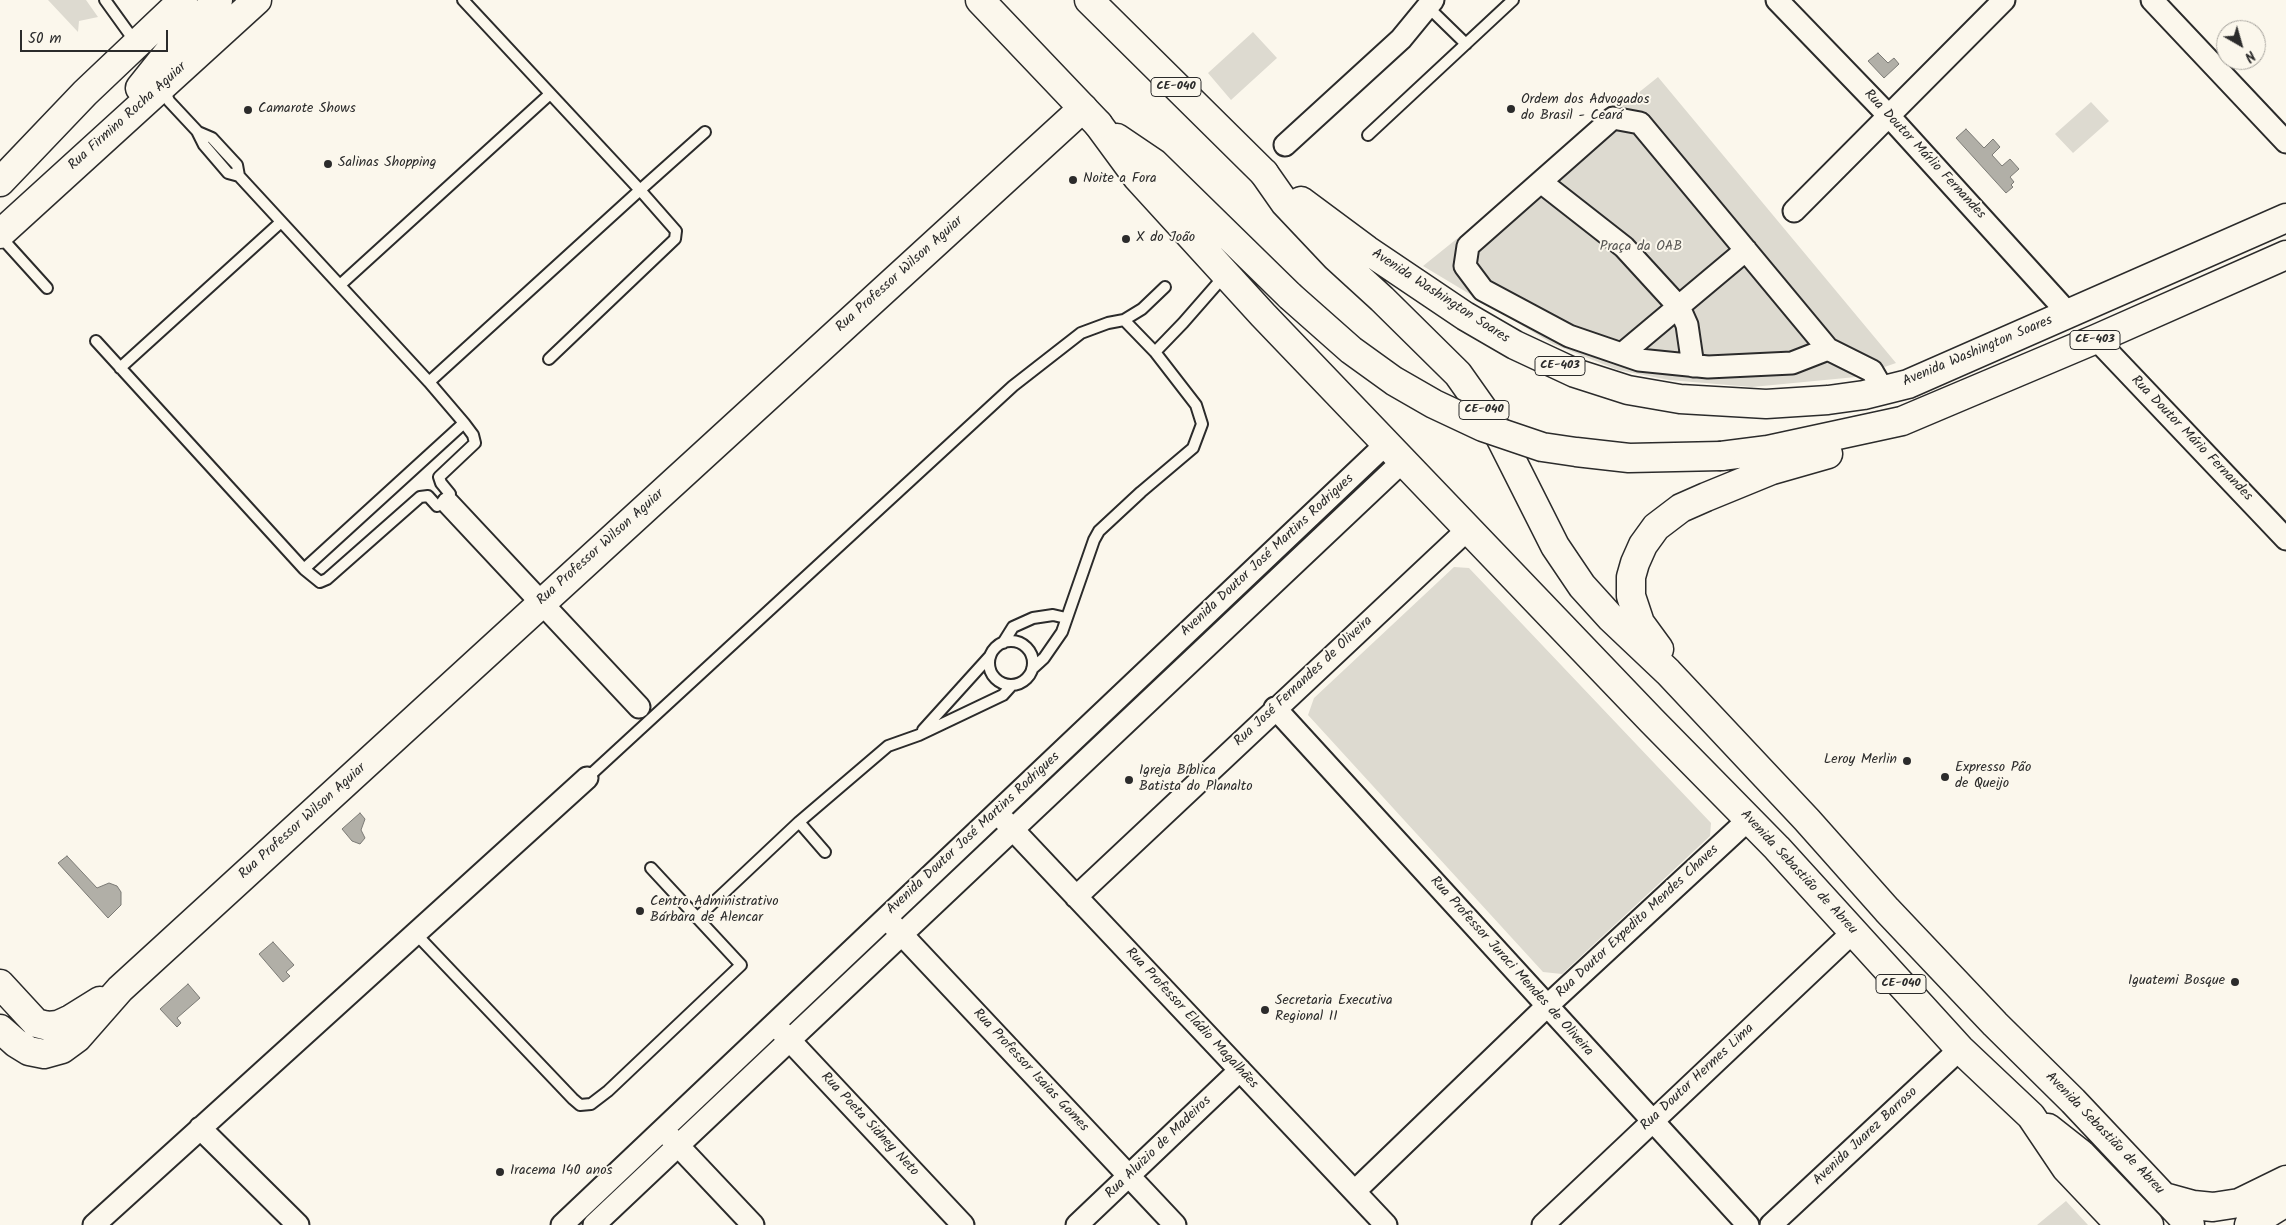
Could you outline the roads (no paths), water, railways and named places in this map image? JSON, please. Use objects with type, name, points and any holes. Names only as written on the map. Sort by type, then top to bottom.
[{"type":"main road","points":[[0,182],[85,93],[184,0]]},
{"type":"main road","points":[[109,135],[136,93],[184,33],[218,0]]},
{"type":"main road","name":"Rua Firmino Rocha Aguiar","points":[[0,235],[257,0]]},
{"type":"main road","name":"CE-040","points":[[980,0],[1090,116],[1137,177],[1226,274],[1467,530]]},
{"type":"main road","name":"Avenida Washington Soares","points":[[1089,0],[1264,173],[1367,250],[1465,316],[1515,345],[1593,379],[1628,390],[1680,399],[1766,404],[1828,400],[1908,384],[2286,218]]},
{"type":"main road","name":"CE-403","points":[[1090,116],[1154,163],[1290,296],[1344,344],[1394,381],[1434,404],[1502,434],[1542,447],[1606,456],[1658,458],[1721,456],[1768,450],[1902,421],[2096,339],[2286,255]]},
{"type":"main road","name":"Rua Professor Wilson Aguiar","points":[[120,989],[542,602],[1090,116]]},
{"type":"main road","name":"Avenida Washington Soares","points":[[1264,173],[1285,203],[1336,257],[1382,298],[1458,374],[1503,441],[1555,546],[1568,568],[1611,618],[1668,672]]},
{"type":"main road","points":[[1668,672],[1660,650],[1640,623],[1631,596],[1631,577],[1635,563],[1643,545],[1656,527],[1680,508],[1772,470],[1874,441],[1902,421]]},
{"type":"main road","name":"Avenida Sebastião de Abreu","points":[[1467,530],[1777,848],[1960,1049],[2031,1116],[2066,1168],[2120,1225]]},
{"type":"main road","name":"Avenida Sebastião de Abreu","points":[[1668,672],[1807,820],[1887,910],[2190,1225]]},
{"type":"main road","points":[[1777,848],[1807,820]]},
{"type":"main road","points":[[1853,932],[1887,910]]},
{"type":"main road","points":[[0,984],[36,1022],[48,1026],[58,1025],[71,1019],[120,989]]},
{"type":"main road","points":[[0,1028],[29,1052],[44,1054],[62,1049],[77,1038],[120,989]]},
{"type":"main road","points":[[2031,1116],[2081,1154],[2149,1225]]},
{"type":"main road","points":[[2164,1197],[2214,1207],[2238,1203],[2286,1180]]},
{"type":"main road","points":[[2216,1225],[2286,1190]]},
{"type":"main road","points":[[2248,1225],[2286,1202]]},
{"type":"main road","points":[[2269,1225],[2286,1210]]},
{"type":"street","name":"Rua Doutor Márlio Fernandes","points":[[1777,0],[1889,116],[2068,313]]},
{"type":"street","points":[[1794,211],[2004,0]]},
{"type":"street","points":[[2152,0],[2286,142]]},
{"type":"street","points":[[1285,145],[1401,39],[1427,2]]},
{"type":"street","points":[[1828,349],[1792,363],[1708,368],[1639,360],[1569,336],[1483,290],[1464,266],[1468,246],[1614,118],[1640,123],[1828,349],[1872,371],[1883,390]]},
{"type":"street","points":[[1541,182],[1624,247],[1679,306],[1687,324],[1693,366]]},
{"type":"street","points":[[1622,354],[1746,250]]},
{"type":"street","name":"Rua Doutor Mário Fernandes","points":[[2096,339],[2286,539]]},
{"type":"street","name":"Avenida Doutor José Martins Rodrigues","points":[[562,1225],[996,813],[1394,453]]},
{"type":"street","name":"Avenida Doutor José Martins Rodrigues","points":[[594,1225],[1012,829],[1394,453]]},
{"type":"street","points":[[445,501],[639,707]]},
{"type":"street","name":"Rua José Fernandes de Oliveira","points":[[1076,897],[1275,708],[1467,530]]},
{"type":"street","name":"Rua Professor Juraci Mendes de Oliveira","points":[[1275,708],[1748,1225]]},
{"type":"street","points":[[94,1225],[587,778]]},
{"type":"street","name":"Rua Professor Eládio Magalhães","points":[[996,813],[1386,1225]]},
{"type":"street","name":"Rua Doutor Expedito Mendes Chaves","points":[[1355,1192],[1547,1006],[1749,819]]},
{"type":"street","name":"Rua Professor Isaias Gomes","points":[[886,917],[1175,1225]]},
{"type":"street","name":"Rua Doutor Hermes Lima","points":[[1543,1225],[1853,932]]},
{"type":"street","name":"Rua Poeta Sidney Neto","points":[[774,1024],[963,1225]]},
{"type":"street","name":"Avenida Juarez Barroso","points":[[1772,1225],[1960,1049]]},
{"type":"street","name":"Rua Aluizio de Madeiros","points":[[1077,1225],[1240,1070]]},
{"type":"street","points":[[200,1128],[298,1225]]},
{"type":"street","points":[[663,1129],[753,1225]]},
{"type":"lane","points":[[105,0],[137,44]]},
{"type":"lane","points":[[465,0],[676,230],[675,240],[549,359]]},
{"type":"lane","points":[[1368,135],[1513,0]]},
{"type":"lane","points":[[1427,2],[1466,44]]},
{"type":"lane","points":[[96,341],[304,569],[315,579],[323,582],[420,497],[428,496],[445,501],[439,478],[475,443],[473,435],[464,423],[429,382],[239,176],[228,173],[204,145],[198,132],[169,101],[163,84]]},
{"type":"lane","points":[[340,285],[550,94]]},
{"type":"lane","points":[[429,382],[705,132]]},
{"type":"lane","points":[[120,368],[281,222]]},
{"type":"lane","points":[[0,235],[47,288]]},
{"type":"lane","points":[[1155,352],[1226,274]]},
{"type":"lane","points":[[587,778],[1013,386],[1081,333],[1108,323],[1124,320],[1142,309],[1165,287]]},
{"type":"lane","points":[[990,656],[989,668],[1000,683],[1012,685],[1024,681],[1032,669],[1044,658],[1062,632],[1094,540],[1099,532],[1141,492],[1193,448],[1202,424],[1196,404],[1155,352],[1124,320]]},
{"type":"lane","points":[[304,569],[464,423]]},
{"type":"lane","points":[[919,734],[990,656],[993,650],[1003,643],[1013,627],[1034,618],[1053,615],[1066,618]]},
{"type":"lane","points":[[1003,643],[1018,642],[1024,646],[1032,658],[1032,669]]},
{"type":"lane","points":[[697,918],[799,822],[888,746],[919,734],[1003,695],[1012,685]]},
{"type":"lane","points":[[799,822],[825,852]]},
{"type":"lane","points":[[415,934],[573,1099],[580,1105],[586,1105],[599,1099],[741,965],[651,868]]},
{"type":"place","name":"Ordem dos Advogados do Brasil - Ceará","points":[[1511,109]]},
{"type":"place","name":"Camarote Shows","points":[[248,110]]},
{"type":"place","name":"Salinas Shopping","points":[[328,164]]},
{"type":"place","name":"Noite a Fora","points":[[1073,180]]},
{"type":"place","name":"X do João","points":[[1126,239]]},
{"type":"place","name":"Leroy Merlin","points":[[1907,761]]},
{"type":"place","name":"Expresso Pão de Queijo","points":[[1945,777]]},
{"type":"place","name":"Igreja Bíblica Batista do Planalto","points":[[1129,780]]},
{"type":"place","name":"Centro Administrativo Bárbara de Alencar","points":[[640,911]]},
{"type":"place","name":"Iguatemi Bosque","points":[[2235,982]]},
{"type":"place","name":"Secretaria Executiva Regional II","points":[[1265,1010]]},
{"type":"place","name":"Iracema 140 anos","points":[[500,1172]]},
{"type":"park label","name":"Praça da OAB","points":[[1641,248]]}]
